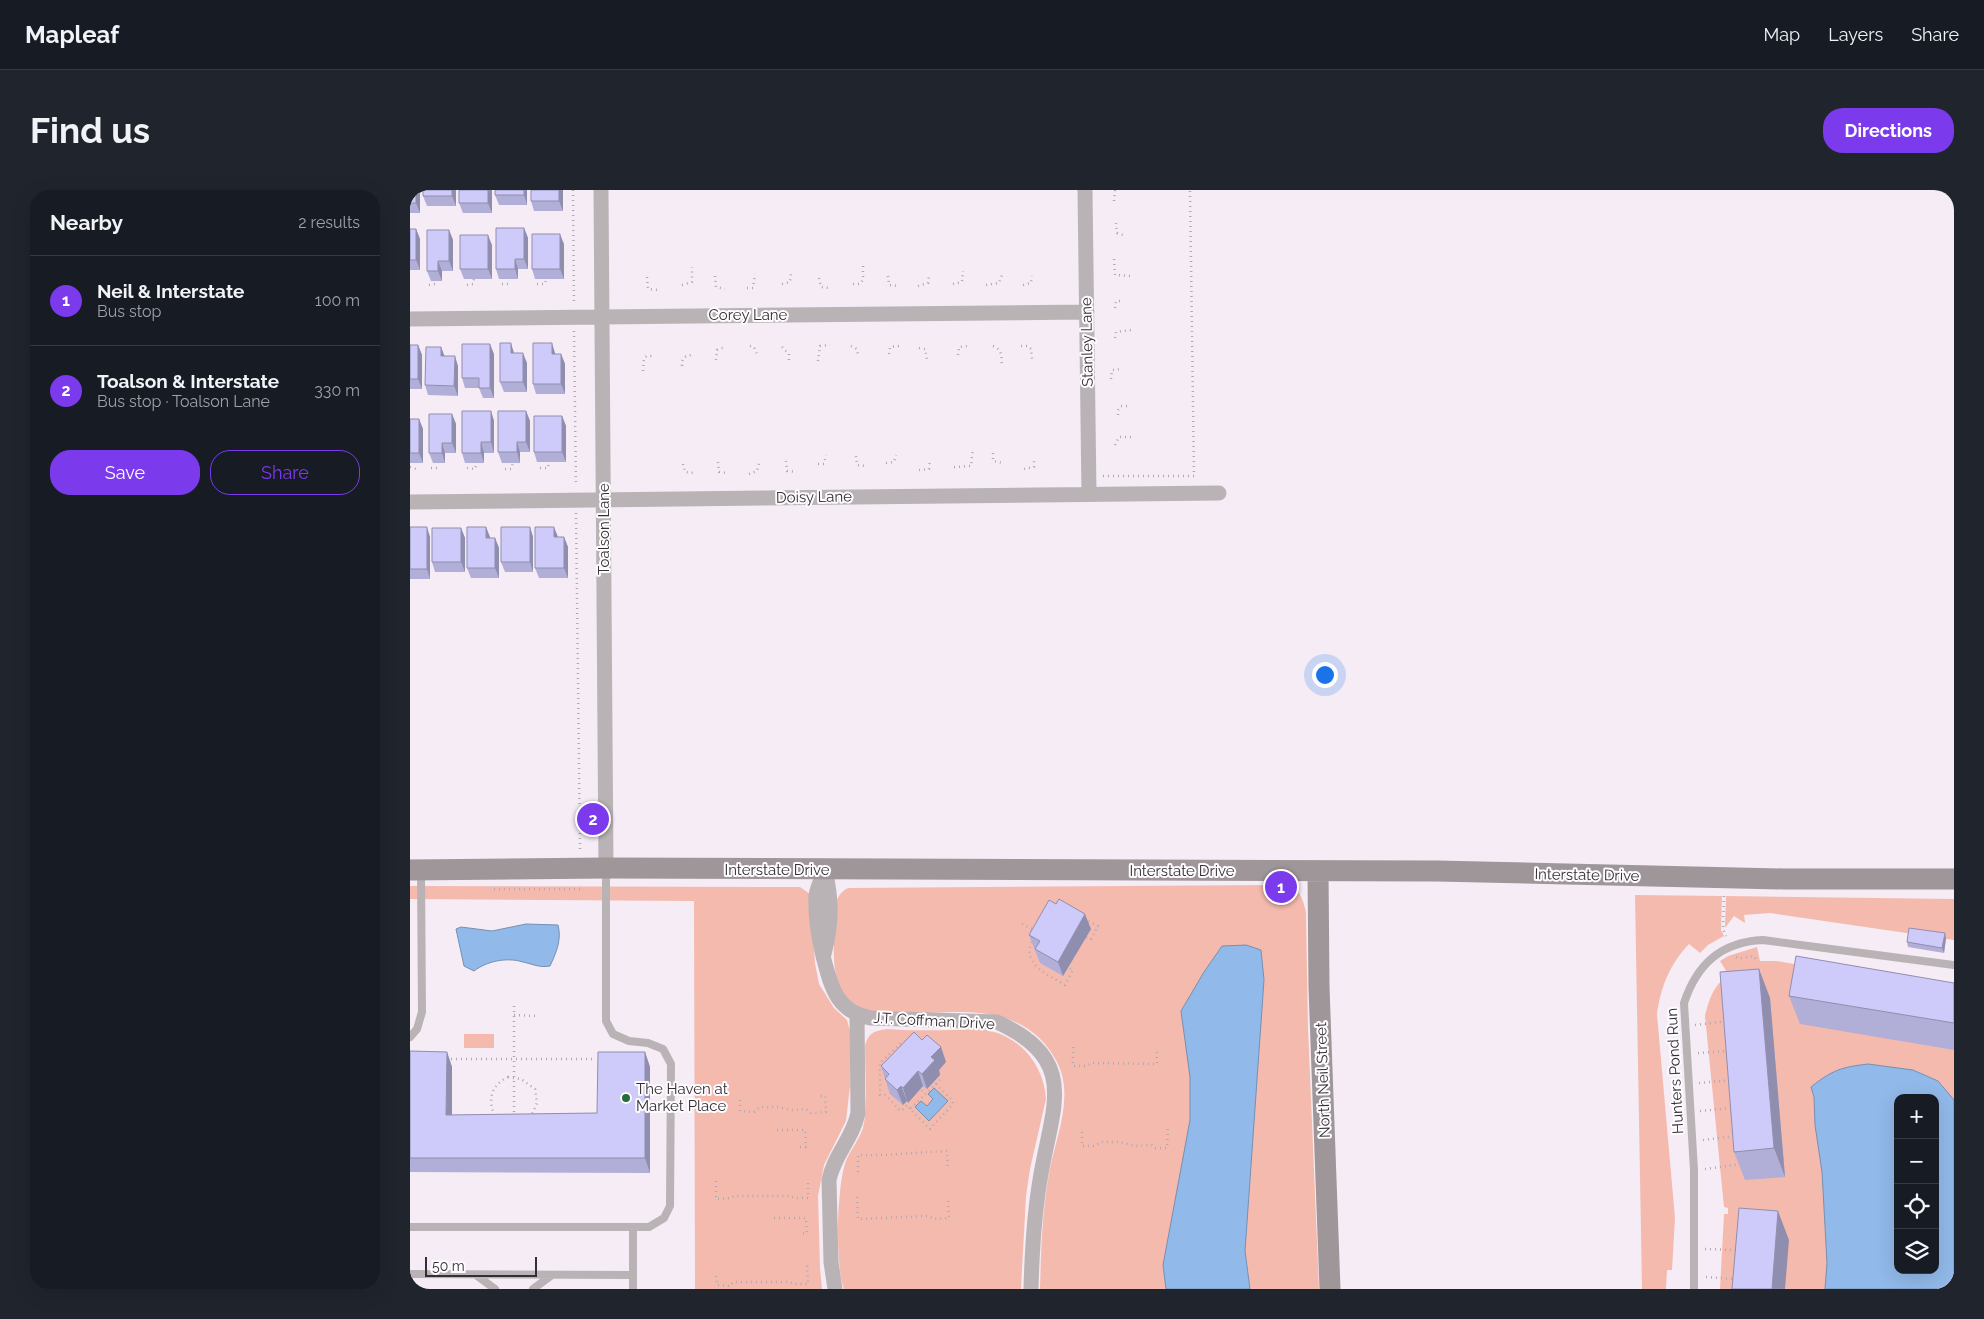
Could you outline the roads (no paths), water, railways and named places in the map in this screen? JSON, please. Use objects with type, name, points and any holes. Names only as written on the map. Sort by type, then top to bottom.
[{"type":"main road","name":"Interstate Drive","points":[[416,870],[606,868],[1437,871],[1775,878],[1954,879]]},
{"type":"main road","name":"North Neil Street","points":[[1318,871],[1319,987],[1330,1289]]},
{"type":"street","name":"Toalson Lane","points":[[601,190],[606,868]]},
{"type":"street","name":"Stanley Lane","points":[[1085,190],[1089,494]]},
{"type":"street","name":"Corey Lane","points":[[410,319],[1087,312]]},
{"type":"street","name":"Doisy Lane","points":[[410,502],[1219,492]]},
{"type":"street","name":"J.T. Coffman Drive","points":[[825,870],[830,894],[830,932],[823,956],[828,978],[842,1004],[857,1016],[896,1020],[997,1022],[1031,1041],[1047,1060],[1054,1080],[1056,1102],[1041,1174],[1033,1232],[1031,1289]]},
{"type":"street","points":[[835,1289],[831,1262],[829,1180],[834,1163],[856,1126],[858,1113],[857,1016]]},
{"type":"lane","points":[[410,1227],[649,1227],[664,1218],[670,1206],[671,1064],[662,1049],[648,1043],[628,1041],[613,1034],[606,1021],[606,868]]},
{"type":"lane","points":[[410,1036],[417,1029],[422,1012],[416,870]]},
{"type":"lane","name":"Hunters Pond Run","points":[[1694,1289],[1694,1170],[1684,1003],[1690,986],[1698,972],[1711,958],[1746,940],[1763,940],[1954,965]]},
{"type":"lane","points":[[633,1227],[633,1289]]},
{"type":"lane","points":[[410,1274],[633,1275]]},
{"type":"lane","points":[[476,1274],[495,1289]]},
{"type":"lane","points":[[533,1289],[552,1274]]},
{"type":"water","points":[[526,924],[558,925],[559,941],[550,966],[504,960],[491,962],[474,971],[464,966],[456,929],[461,927],[492,931]]},
{"type":"water","points":[[1246,945],[1261,950],[1264,980],[1245,1251],[1250,1289],[1166,1289],[1163,1265],[1190,1120],[1190,1077],[1181,1011],[1222,946]]},
{"type":"water","points":[[1868,1064],[1913,1070],[1938,1081],[1954,1100],[1954,1289],[1825,1289],[1827,1263],[1822,1172],[1815,1125],[1814,1097],[1811,1087],[1831,1073],[1844,1068]]},
{"type":"water","points":[[934,1088],[948,1101],[929,1121],[915,1107],[921,1101],[927,1106],[933,1099],[928,1094]]},
{"type":"place","name":"Toalson & Interstate","points":[[593,819]]},
{"type":"place","name":"Neil & Interstate","points":[[1281,887]]},
{"type":"place","name":"The Haven at Market Place","points":[[626,1098]]}]
